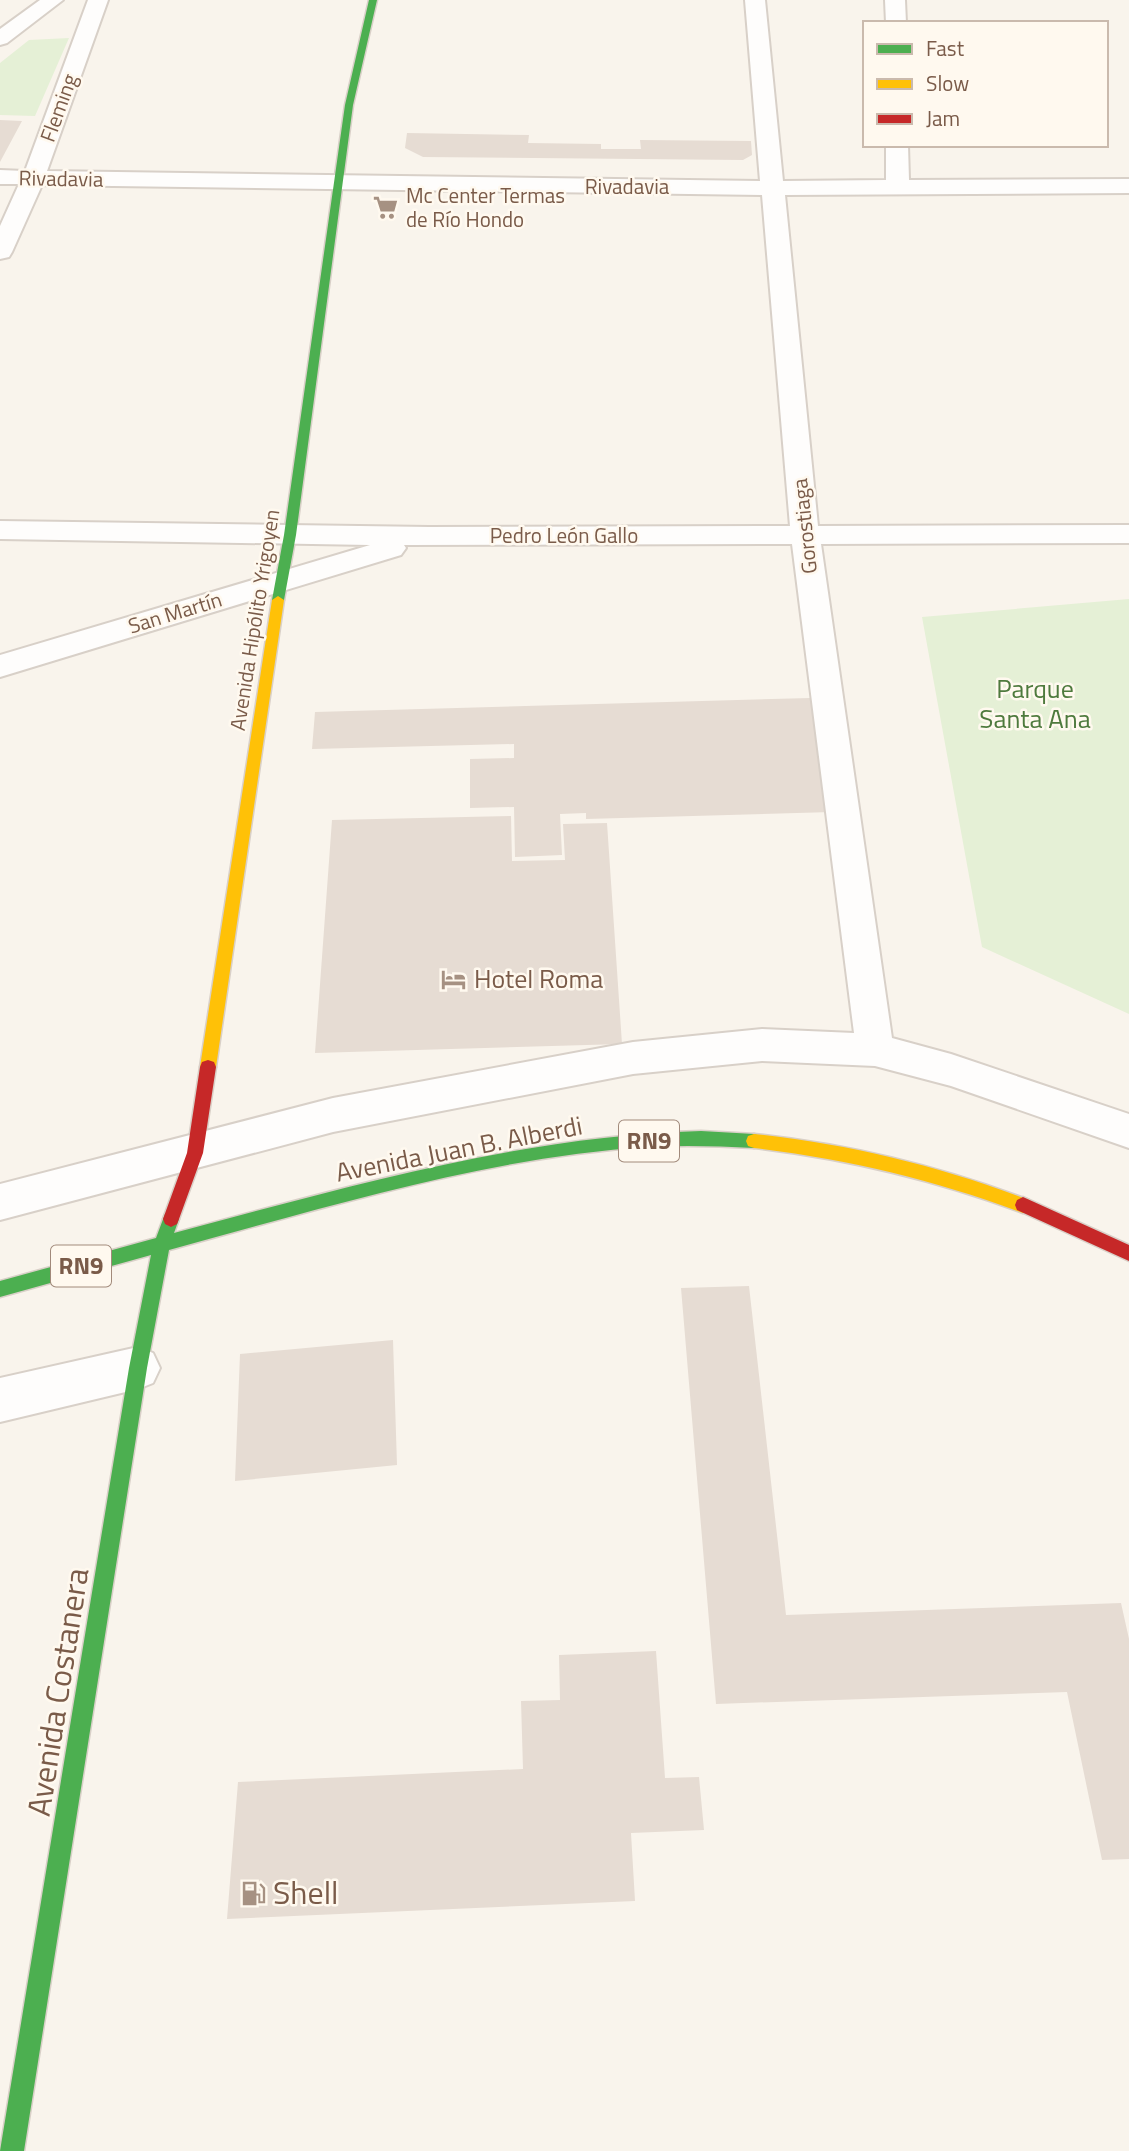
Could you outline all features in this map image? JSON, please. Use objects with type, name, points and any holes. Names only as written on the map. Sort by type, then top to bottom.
[{"type":"main road","name":"Avenida Hipólito Yrigoyen","points":[[162,1243],[195,1153],[290,535],[349,105],[373,0]]},
{"type":"main road","name":"Avenida Juan B. Alberdi","points":[[0,1289],[162,1243],[404,1181],[494,1162],[644,1141],[720,1140],[808,1146],[896,1162],[1001,1197],[1129,1253]]},
{"type":"main road","name":"Avenida Costanera","points":[[12,2151],[138,1368],[162,1243]]},
{"type":"street","points":[[0,39],[53,0]]},
{"type":"street","name":"Fleming","points":[[0,252],[33,179],[98,0]]},
{"type":"street","name":"Gorostiaga","points":[[755,0],[805,537],[875,1050]]},
{"type":"street","points":[[895,0],[895,21]]},
{"type":"street","points":[[897,147],[898,187]]},
{"type":"street","name":"Rivadavia","points":[[0,177],[338,184],[771,188],[1129,186]]},
{"type":"street","name":"Pedro León Gallo","points":[[0,530],[429,536],[1129,534]]},
{"type":"street","name":"San Martín","points":[[0,666],[429,536]]},
{"type":"street","points":[[0,1202],[333,1115],[633,1058],[762,1045],[875,1050],[951,1070],[1129,1131]]},
{"type":"street","points":[[0,1400],[138,1368]]},
{"type":"green space","points":[[69,38],[35,116],[0,115],[0,63],[29,40]]},
{"type":"green space","name":"Parque Santa Ana","points":[[1129,599],[1129,1014],[982,947],[922,617]]},
{"type":"building","points":[[0,120],[22,121],[0,162]]},
{"type":"building","points":[[407,133],[529,135],[528,143],[601,144],[601,149],[641,149],[640,140],[751,141],[752,155],[743,160],[423,157],[405,148]]},
{"type":"building","points":[[810,698],[832,812],[586,819],[586,813],[560,814],[562,855],[515,857],[514,807],[470,808],[470,759],[514,758],[514,744],[312,749],[315,712]]},
{"type":"building","points":[[511,816],[512,861],[565,860],[563,824],[607,823],[622,1044],[315,1053],[332,820]]},
{"type":"building","points":[[749,1286],[786,1615],[1121,1603],[1129,1639],[1129,1859],[1102,1860],[1067,1692],[716,1704],[681,1288]]},
{"type":"building","points":[[393,1340],[397,1465],[235,1481],[240,1354]]},
{"type":"building","points":[[656,1651],[665,1778],[699,1777],[704,1830],[631,1833],[635,1901],[227,1919],[238,1782],[523,1769],[521,1701],[560,1700],[559,1655]]},
{"type":"traffic: fast","points":[[278,600],[290,535],[349,105],[373,0]]},
{"type":"traffic: fast","points":[[0,1289],[250,1220],[489,1162],[542,1152],[648,1140],[701,1138],[754,1141]]},
{"type":"traffic: fast","points":[[12,2151],[138,1368],[162,1243],[171,1219]]},
{"type":"traffic: slow","points":[[208,1067],[278,600]]},
{"type":"traffic: slow","points":[[754,1141],[891,1163],[1023,1205]]},
{"type":"traffic: jam","points":[[171,1219],[195,1153],[208,1067]]},
{"type":"traffic: jam","points":[[1023,1205],[1129,1253]]},
{"type":"place","name":"Mc Center Termas de Río Hondo","points":[[386,208]]},
{"type":"place","name":"Hotel Roma","points":[[454,979]]},
{"type":"place","name":"Shell","points":[[253,1893]]}]
